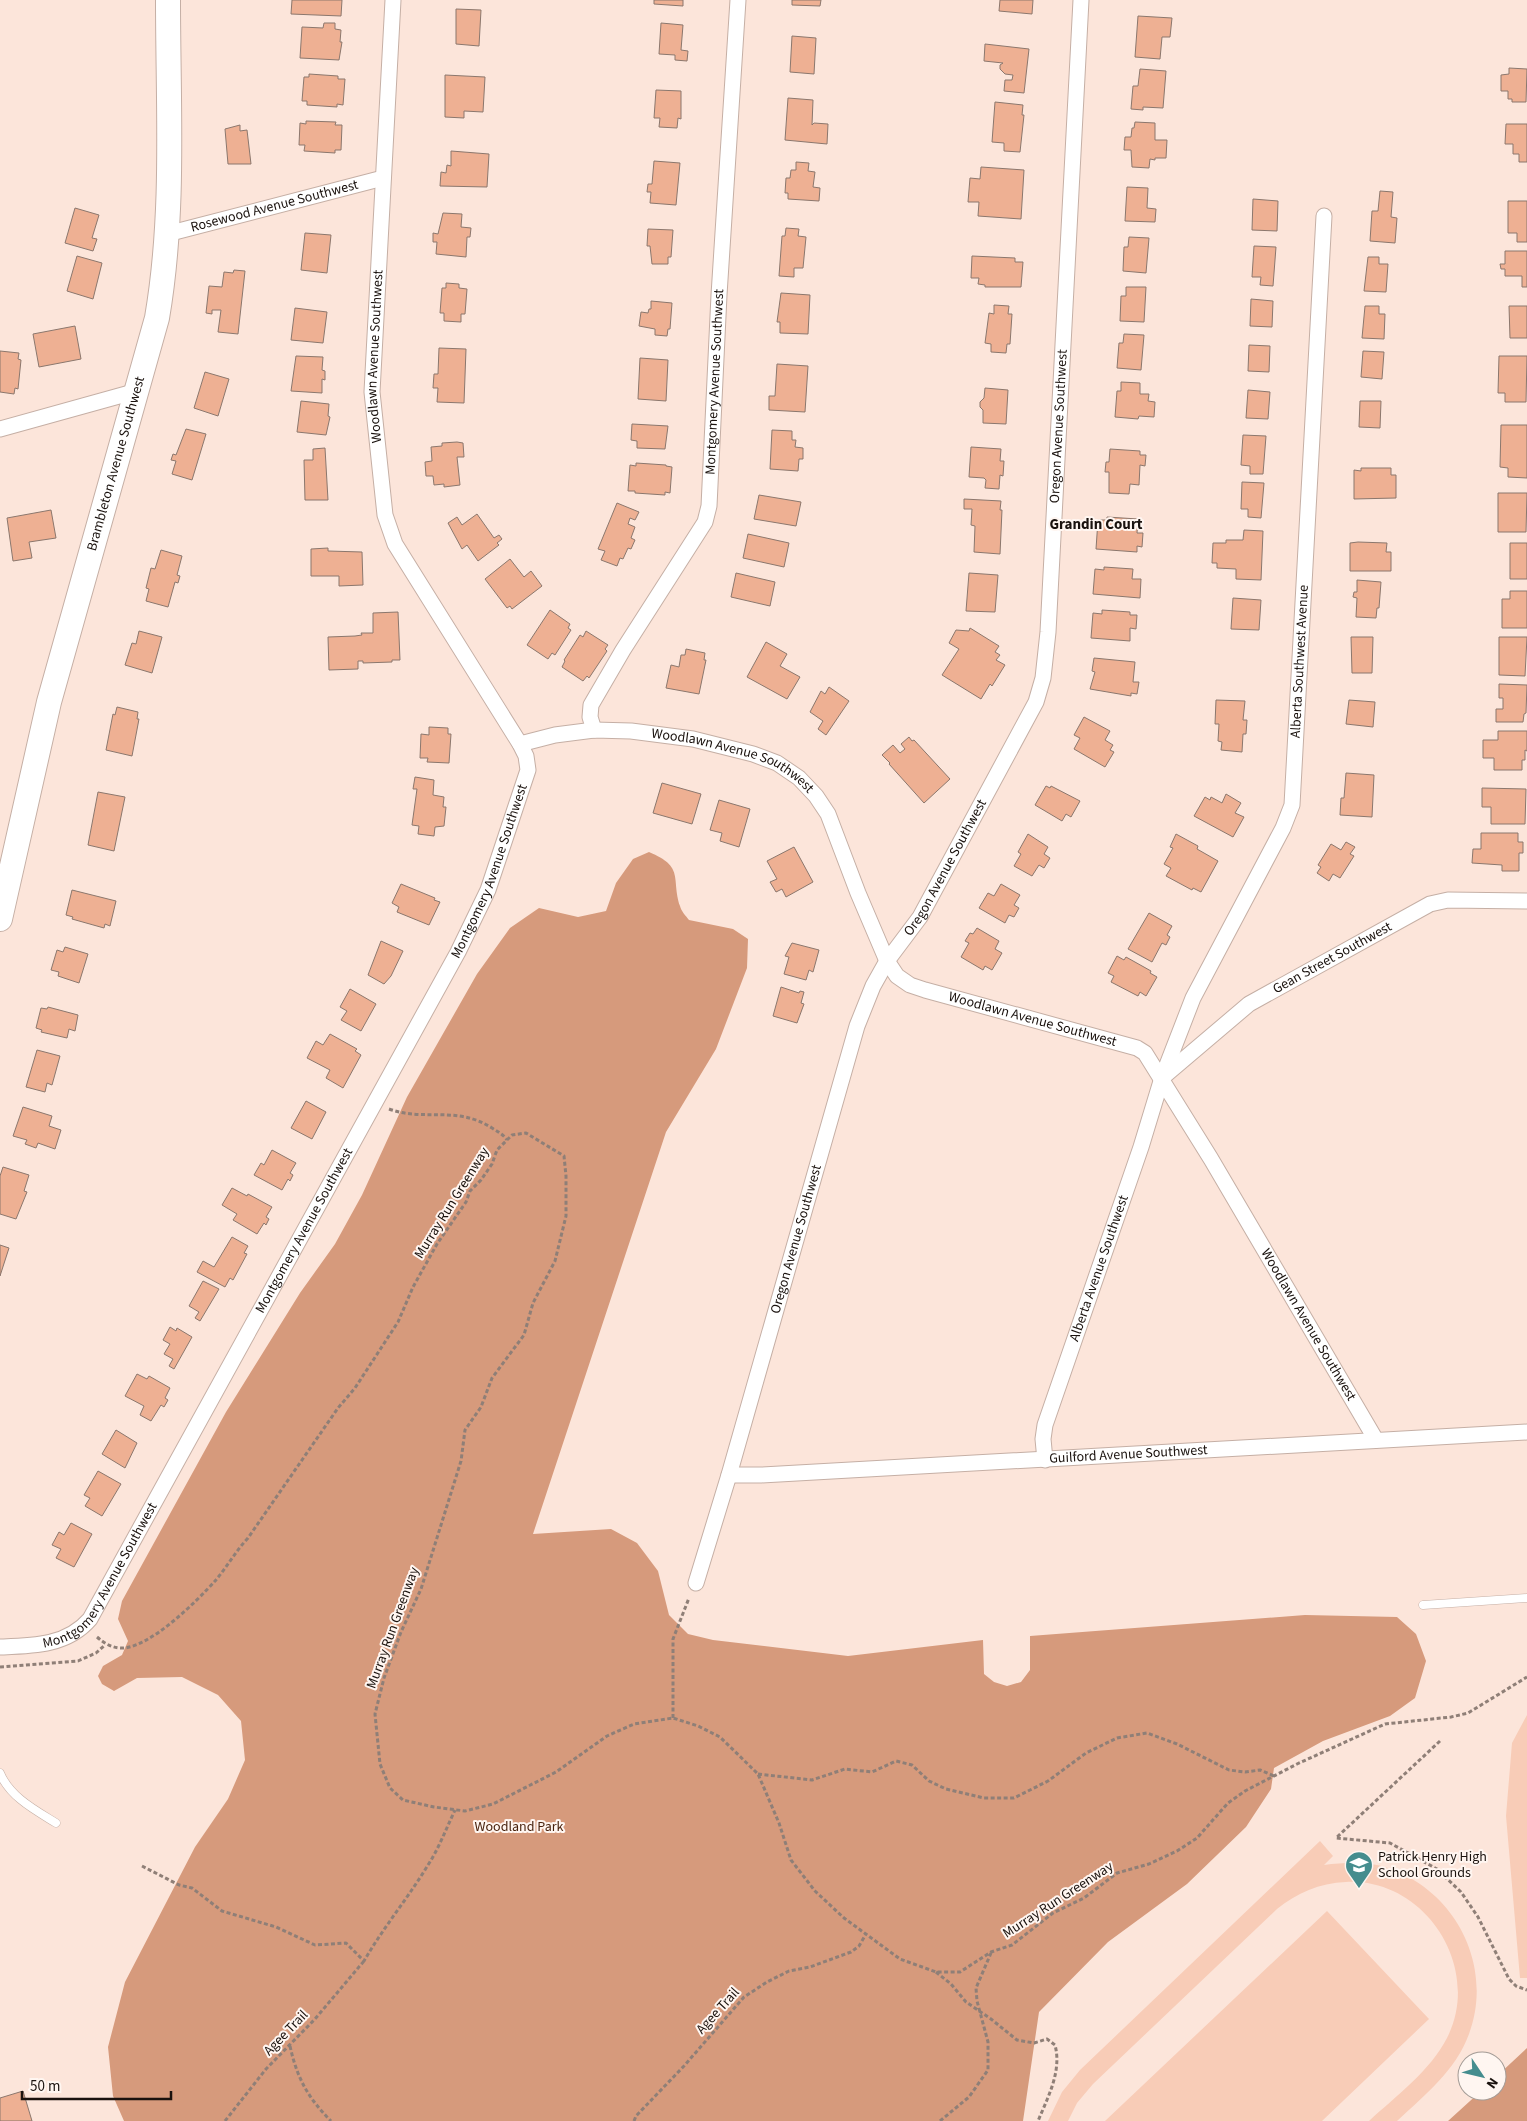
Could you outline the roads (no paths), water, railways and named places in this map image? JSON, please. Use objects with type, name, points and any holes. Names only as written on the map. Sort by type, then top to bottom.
[{"type":"main road","name":"Brambleton Avenue Southwest","points":[[0,919],[49,702],[157,318],[165,271],[167,234],[168,0]]},
{"type":"street","name":"Woodlawn Avenue Southwest","points":[[393,0],[372,392],[385,515],[395,544],[520,744],[555,734],[594,730],[631,731],[693,739],[753,754],[777,763],[799,778],[816,796],[834,827],[858,893],[887,961],[897,976],[910,985],[1137,1048],[1145,1054],[1162,1078],[1376,1440]]},
{"type":"street","name":"Montgomery Avenue Southwest","points":[[594,730],[590,717],[591,705],[623,650],[705,522],[710,506],[720,294],[738,0]]},
{"type":"street","name":"Oregon Avenue Southwest","points":[[696,1584],[729,1475],[848,1054],[873,986],[887,961],[920,917],[1036,702],[1043,678],[1048,632],[1081,0]]},
{"type":"street","name":"Rosewood Avenue Southwest","points":[[167,234],[383,178]]},
{"type":"street","name":"Alberta Southwest Avenue","points":[[1162,1078],[1193,998],[1283,828],[1292,805],[1324,216]]},
{"type":"street","points":[[0,429],[137,390]]},
{"type":"street","name":"Montgomery Avenue Southwest","points":[[0,1647],[32,1646],[65,1638],[84,1626],[90,1618],[458,952],[488,890],[528,770],[526,756],[520,744]]},
{"type":"street","name":"Gean Street Southwest","points":[[1162,1078],[1249,1004],[1430,904],[1448,900],[1527,901]]},
{"type":"street","name":"Alberta Avenue Southwest","points":[[1045,1460],[1043,1439],[1045,1425],[1141,1147],[1162,1078]]},
{"type":"street","name":"Guilford Avenue Southwest","points":[[729,1475],[761,1475],[1045,1460],[1527,1432]]},
{"type":"lane","points":[[1423,1605],[1527,1598]]},
{"type":"lane","points":[[0,1773],[4,1782],[14,1793],[30,1807],[56,1823]]},
{"type":"place","name":"Patrick Henry High School Grounds","points":[[1359,1889]]},
{"type":"district","name":"Grandin Court","points":[[1096,524]]},
{"type":"park label","name":"Woodland Park","points":[[519,1827]]}]
